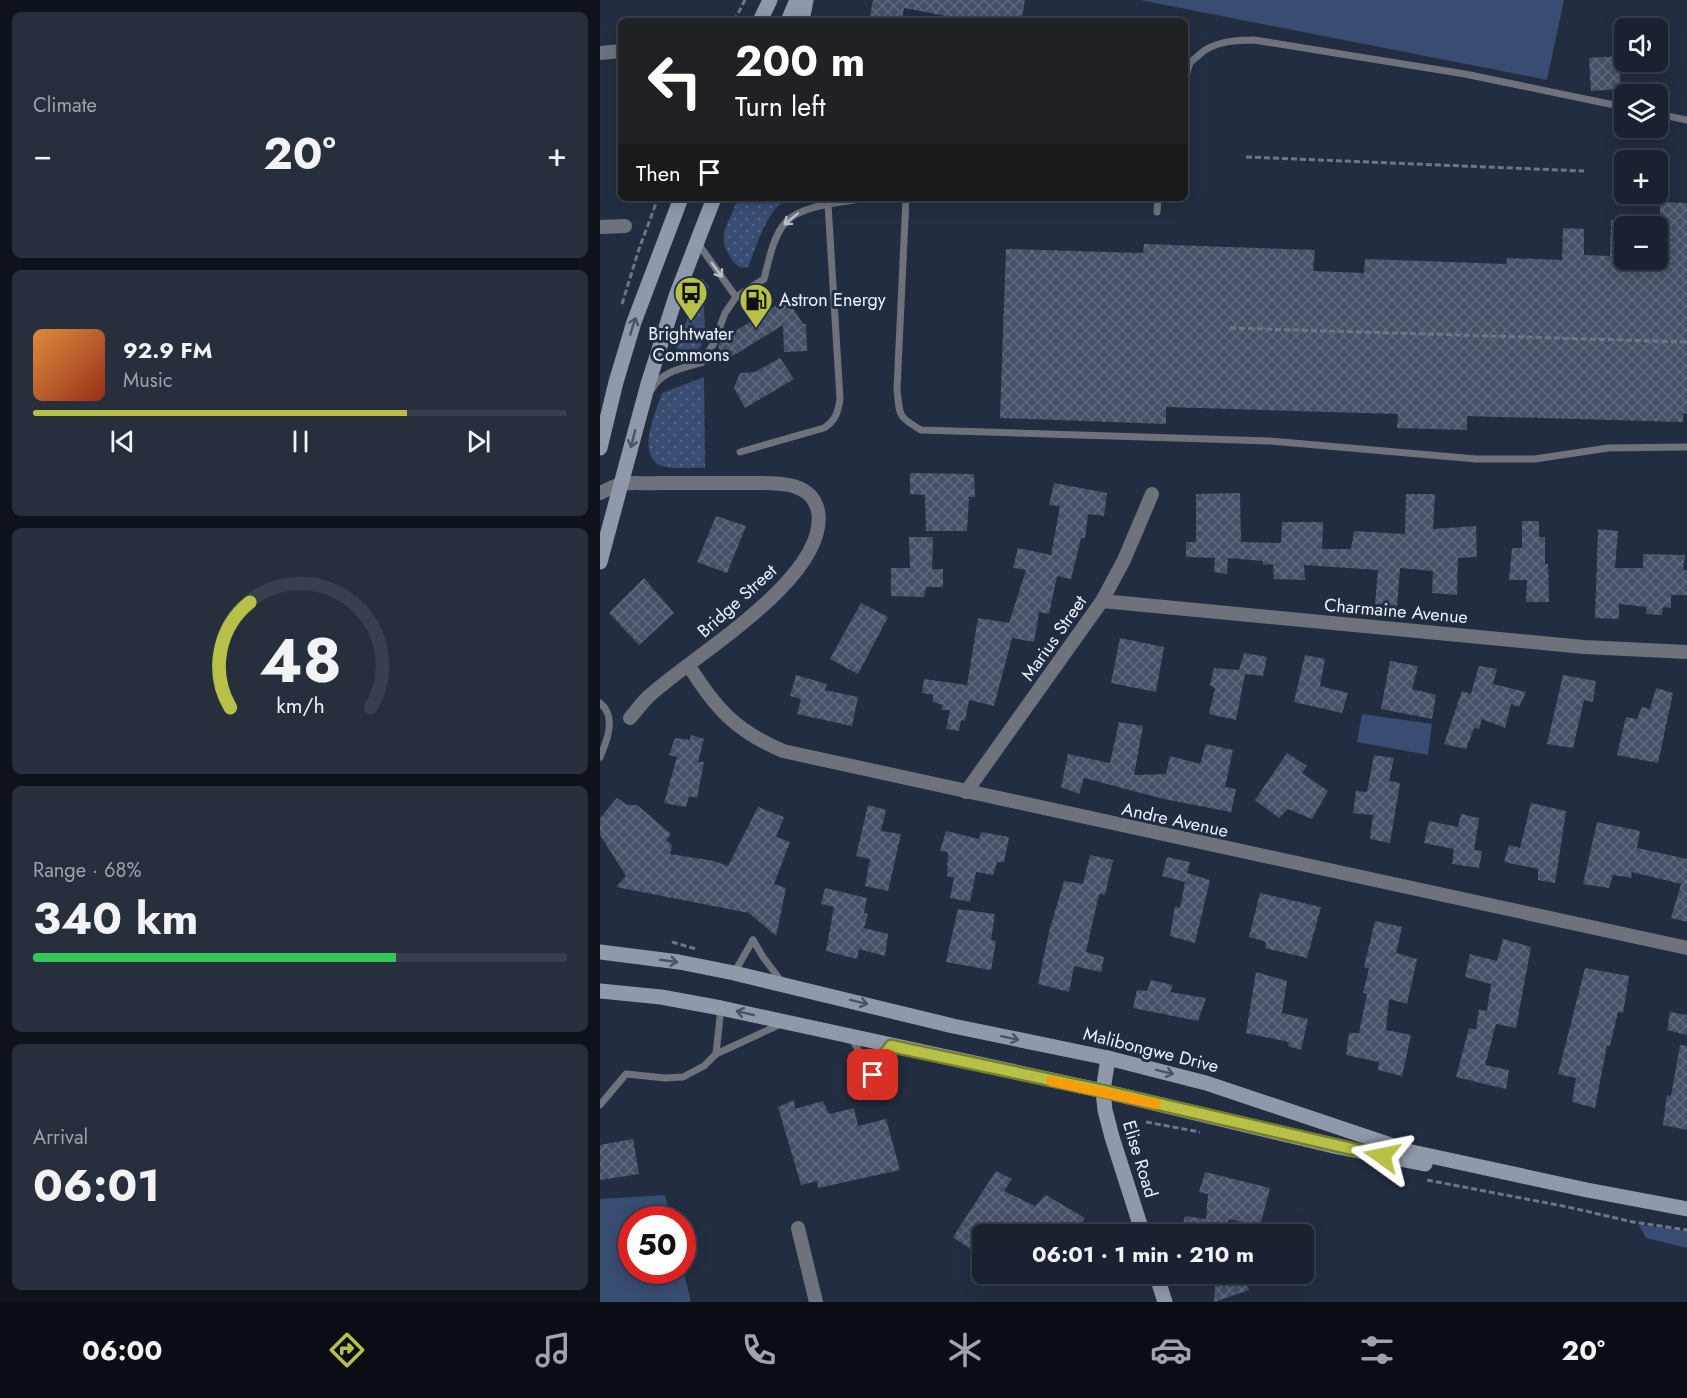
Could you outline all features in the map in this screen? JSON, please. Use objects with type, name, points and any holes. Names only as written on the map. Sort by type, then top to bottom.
[{"type":"main road","points":[[761,18],[770,0]]},
{"type":"main road","points":[[789,18],[797,0]]},
{"type":"main road","points":[[803,18],[806,0]]},
{"type":"main road","points":[[600,448],[634,322],[680,201]]},
{"type":"main road","points":[[600,562],[641,407],[676,296],[713,201]]},
{"type":"main road","name":"Malibongwe Drive","points":[[604,951],[734,973],[953,1026],[1108,1058],[1206,1083],[1412,1152],[1587,1191],[1687,1209]]},
{"type":"main road","points":[[600,991],[661,997],[722,1008],[1103,1091],[1338,1147],[1687,1218]]},
{"type":"main road","name":"Elise Road","points":[[1108,1058],[1103,1091],[1112,1137],[1140,1224]]},
{"type":"main road","points":[[1159,1284],[1165,1302]]},
{"type":"street","points":[[600,52],[618,51]]},
{"type":"street","points":[[600,227],[625,226]]},
{"type":"street","points":[[600,492],[621,484]]},
{"type":"street","name":"Bridge Street","points":[[621,484],[789,485],[804,490],[816,501],[819,518],[808,552],[790,577],[740,627],[648,697],[630,718]]},
{"type":"street","name":"Marius Street","points":[[966,792],[1102,601],[1124,560],[1152,494]]},
{"type":"street","name":"Charmaine Avenue","points":[[1102,601],[1584,647],[1687,652]]},
{"type":"street","name":"Andre Avenue","points":[[689,666],[727,717],[743,731],[761,742],[783,751],[1687,948]]},
{"type":"street","points":[[798,1227],[816,1302]]},
{"type":"lane","points":[[1188,63],[1207,49],[1221,43],[1254,40],[1465,74],[1614,105]]},
{"type":"lane","points":[[1668,116],[1687,120]]},
{"type":"lane","points":[[641,407],[656,381],[665,374],[701,363],[714,343],[725,313],[736,297],[764,279],[774,243],[785,222],[796,214],[847,201]]},
{"type":"lane","points":[[906,201],[897,389],[899,414],[921,430],[1270,441],[1476,459],[1535,459],[1608,448],[1687,447]]},
{"type":"lane","points":[[1157,212],[1158,201]]},
{"type":"lane","points":[[740,452],[824,428],[833,422],[839,410],[828,204]]},
{"type":"lane","points":[[697,243],[736,297]]},
{"type":"lane","points":[[600,703],[605,706],[610,722],[607,740],[600,757]]},
{"type":"lane","points":[[734,973],[753,940],[785,985]]},
{"type":"lane","points":[[716,1054],[722,1008]]},
{"type":"lane","points":[[600,1105],[626,1074],[665,1078],[683,1077],[704,1066],[716,1054],[785,1022]]},
{"type":"lane","points":[[850,1037],[860,1050],[863,1060],[863,1074],[858,1093],[869,1087],[876,1066],[891,1046]]},
{"type":"path","points":[[736,18],[745,0]]},
{"type":"path","points":[[1246,158],[1584,171]]},
{"type":"path","points":[[1230,328],[1687,342]]},
{"type":"shaded area","points":[[1140,0],[1564,0],[1547,80]]},
{"type":"shaded area","points":[[737,201],[788,201],[776,208],[771,215],[748,267],[739,266],[727,251],[724,243],[725,229]]},
{"type":"shaded area","points":[[702,278],[709,287],[704,304],[705,339],[699,349],[672,361]]},
{"type":"shaded area","points":[[704,377],[705,468],[662,466],[654,461],[649,444],[652,422],[662,393]]},
{"type":"shaded area","points":[[1362,714],[1432,724],[1428,755],[1357,742]]},
{"type":"shaded area","points":[[665,1195],[668,1206],[618,1206],[618,1284],[687,1284],[691,1302],[600,1302],[600,1199]]},
{"type":"shaded area","points":[[1639,1225],[1687,1231],[1687,1248],[1646,1238]]},
{"type":"building","points":[[873,0],[1025,0],[1022,18],[956,18],[904,8],[902,18],[870,18]]},
{"type":"building","points":[[1614,56],[1614,72],[1620,72],[1621,84],[1614,84],[1614,89],[1591,91],[1589,58]]},
{"type":"building","points":[[1687,203],[1687,414],[1683,413],[1683,422],[1467,416],[1467,430],[1397,428],[1398,414],[1166,407],[1166,424],[1000,418],[1006,249],[1143,253],[1144,244],[1315,250],[1313,271],[1364,273],[1365,259],[1506,264],[1507,258],[1562,260],[1563,228],[1584,229],[1584,255],[1610,256],[1611,220],[1614,220],[1614,270],[1668,270],[1668,216],[1660,216],[1660,204]]},
{"type":"building","points":[[787,299],[803,324],[806,324],[807,351],[784,352],[783,325],[726,360],[718,347],[721,340]]},
{"type":"building","points":[[780,358],[794,379],[745,408],[734,388],[740,373],[755,372]]},
{"type":"building","points":[[910,473],[974,474],[975,497],[969,497],[967,531],[926,531],[925,495],[910,494]]},
{"type":"building","points":[[1054,483],[1107,493],[1104,516],[1088,514],[1085,538],[1081,538],[1071,579],[1057,576],[1049,614],[1039,612],[1034,642],[1012,638],[994,706],[969,700],[965,721],[961,720],[959,731],[946,729],[950,710],[941,710],[943,705],[933,702],[933,695],[922,693],[924,679],[967,685],[978,618],[1009,623],[1026,570],[1013,568],[1018,548],[1051,555],[1060,506],[1049,505]]},
{"type":"building","points":[[1240,493],[1241,542],[1281,543],[1282,522],[1323,522],[1322,549],[1351,549],[1354,531],[1405,534],[1406,494],[1435,494],[1433,529],[1476,526],[1477,557],[1458,558],[1457,595],[1432,593],[1433,571],[1400,568],[1397,606],[1375,604],[1378,570],[1304,565],[1305,580],[1274,579],[1273,564],[1263,565],[1263,561],[1228,558],[1227,574],[1214,572],[1215,558],[1186,557],[1186,542],[1196,542],[1196,494]]},
{"type":"building","points":[[716,516],[746,526],[727,573],[697,562]]},
{"type":"building","points":[[1522,521],[1539,521],[1539,537],[1545,537],[1549,602],[1526,602],[1527,580],[1509,580],[1512,548],[1522,548]]},
{"type":"building","points":[[1598,529],[1618,531],[1615,568],[1643,568],[1643,554],[1685,555],[1683,570],[1687,571],[1687,595],[1671,595],[1671,608],[1663,607],[1662,615],[1646,614],[1647,607],[1619,604],[1619,619],[1595,618]]},
{"type":"building","points":[[909,537],[933,537],[932,569],[943,569],[943,587],[926,587],[924,597],[891,596],[891,568],[910,568]]},
{"type":"building","points":[[644,578],[674,613],[639,645],[609,613]]},
{"type":"building","points":[[861,603],[888,617],[858,674],[830,659]]},
{"type":"building","points":[[1120,638],[1164,647],[1156,692],[1111,683]]},
{"type":"building","points":[[1244,653],[1267,657],[1263,676],[1245,674],[1236,720],[1209,714],[1215,688],[1210,685],[1214,668],[1239,670]]},
{"type":"building","points":[[1305,655],[1325,659],[1320,686],[1348,693],[1342,713],[1294,702]]},
{"type":"building","points":[[1390,661],[1418,666],[1412,689],[1436,695],[1432,719],[1381,709]]},
{"type":"building","points":[[1479,666],[1497,669],[1493,684],[1526,692],[1519,707],[1511,704],[1505,728],[1482,719],[1479,729],[1474,728],[1466,749],[1444,744],[1462,691],[1471,694]]},
{"type":"building","points":[[796,675],[827,684],[825,690],[858,697],[852,726],[797,714],[801,699],[790,696]]},
{"type":"building","points":[[1563,675],[1596,681],[1593,702],[1584,700],[1573,748],[1547,744]]},
{"type":"building","points":[[1656,688],[1673,693],[1658,763],[1617,755],[1626,717],[1637,719],[1642,707],[1650,709]]},
{"type":"building","points":[[1119,722],[1143,726],[1134,775],[1166,774],[1170,756],[1200,764],[1206,744],[1233,750],[1225,787],[1236,789],[1231,812],[1164,799],[1084,778],[1079,794],[1061,787],[1068,754],[1110,763]]},
{"type":"building","points":[[691,735],[704,739],[698,762],[704,762],[697,798],[689,796],[686,807],[664,803],[677,757],[669,755],[675,738],[690,740]]},
{"type":"building","points":[[1287,753],[1307,766],[1302,773],[1328,791],[1312,819],[1288,809],[1279,818],[1255,800]]},
{"type":"building","points":[[1374,755],[1394,758],[1389,781],[1400,783],[1390,843],[1370,839],[1373,815],[1353,813],[1356,791],[1367,792]]},
{"type":"building","points":[[617,798],[627,805],[637,805],[671,834],[666,840],[672,845],[670,854],[714,861],[728,866],[758,807],[784,817],[776,837],[790,842],[774,884],[786,888],[776,936],[749,913],[616,887],[626,876],[600,835],[600,818]]},
{"type":"building","points":[[1531,803],[1566,811],[1555,883],[1538,880],[1538,869],[1504,862],[1509,845],[1520,848]]},
{"type":"building","points":[[868,805],[886,810],[881,831],[901,834],[888,891],[865,886],[870,859],[856,856]]},
{"type":"building","points":[[1461,814],[1479,818],[1474,850],[1482,851],[1479,868],[1452,864],[1454,849],[1424,843],[1429,821],[1458,827]]},
{"type":"building","points":[[1597,822],[1640,831],[1637,848],[1687,859],[1687,922],[1671,918],[1681,884],[1632,872],[1631,878],[1613,875],[1609,888],[1583,884]]},
{"type":"building","points":[[946,831],[979,839],[981,832],[1009,837],[1004,862],[997,862],[993,875],[976,872],[970,902],[950,898],[954,878],[947,876],[948,852],[940,851]]},
{"type":"building","points":[[1090,855],[1113,860],[1105,895],[1099,894],[1086,952],[1104,957],[1101,972],[1074,966],[1069,992],[1038,984],[1049,932],[1064,881],[1083,884]]},
{"type":"building","points":[[1167,857],[1190,862],[1187,873],[1210,880],[1195,943],[1170,936],[1175,906],[1180,908],[1185,882],[1162,876]]},
{"type":"building","points":[[825,888],[867,898],[864,913],[868,914],[864,928],[888,934],[885,956],[859,949],[857,959],[826,951],[834,907],[821,904]]},
{"type":"building","points":[[1260,893],[1321,907],[1307,958],[1265,948],[1266,942],[1249,937]]},
{"type":"building","points":[[958,909],[995,914],[991,940],[996,941],[991,970],[946,962]]},
{"type":"building","points":[[1375,921],[1402,927],[1396,953],[1417,959],[1407,1004],[1389,999],[1386,1030],[1411,1035],[1402,1076],[1378,1070],[1379,1062],[1346,1055],[1349,1033],[1359,1033],[1367,994],[1363,993],[1369,969],[1364,967]]},
{"type":"building","points":[[1503,939],[1531,947],[1516,1028],[1496,1024],[1485,1065],[1509,1070],[1506,1089],[1456,1077],[1469,1028],[1476,1030],[1479,1009],[1487,1011],[1491,984],[1465,977],[1470,954],[1497,961]]},
{"type":"building","points":[[1585,968],[1629,976],[1623,1013],[1618,1012],[1610,1046],[1607,1045],[1595,1108],[1572,1102],[1576,1078],[1558,1074]]},
{"type":"building","points":[[1256,972],[1287,981],[1282,1013],[1308,1019],[1301,1050],[1288,1046],[1289,1042],[1246,1033]]},
{"type":"building","points":[[1151,980],[1173,985],[1170,992],[1206,998],[1198,1021],[1133,1008],[1137,990],[1147,991]]},
{"type":"building","points":[[1670,1012],[1687,1015],[1687,1035],[1667,1030]]},
{"type":"building","points":[[1680,1045],[1687,1046],[1687,1130],[1663,1125],[1667,1095],[1671,1096]]},
{"type":"building","points":[[794,1100],[795,1109],[823,1101],[829,1114],[854,1108],[858,1126],[886,1119],[900,1170],[818,1188],[817,1181],[801,1185],[778,1107]]},
{"type":"building","points":[[633,1139],[639,1174],[600,1180],[600,1145]]},
{"type":"building","points":[[996,1171],[1012,1179],[1004,1191],[1035,1206],[1046,1195],[1085,1218],[1081,1224],[992,1224],[988,1221],[986,1224],[972,1224],[970,1249],[953,1237]]},
{"type":"building","points":[[1205,1172],[1270,1188],[1261,1224],[1229,1219],[1227,1224],[1183,1224],[1185,1216],[1206,1219],[1208,1194],[1199,1192]]},
{"type":"building","points":[[1215,1284],[1247,1284],[1249,1290],[1214,1302]]},
{"type":"slow traffic","points":[[1051,1081],[1156,1104]]},
{"type":"place","name":"Brightwater Commons","points":[[691,322]]},
{"type":"place","name":"Astron Energy","points":[[756,329]]},
{"type":"route","points":[[873,1075],[876,1066],[891,1046],[1103,1091],[1382,1156]]}]
